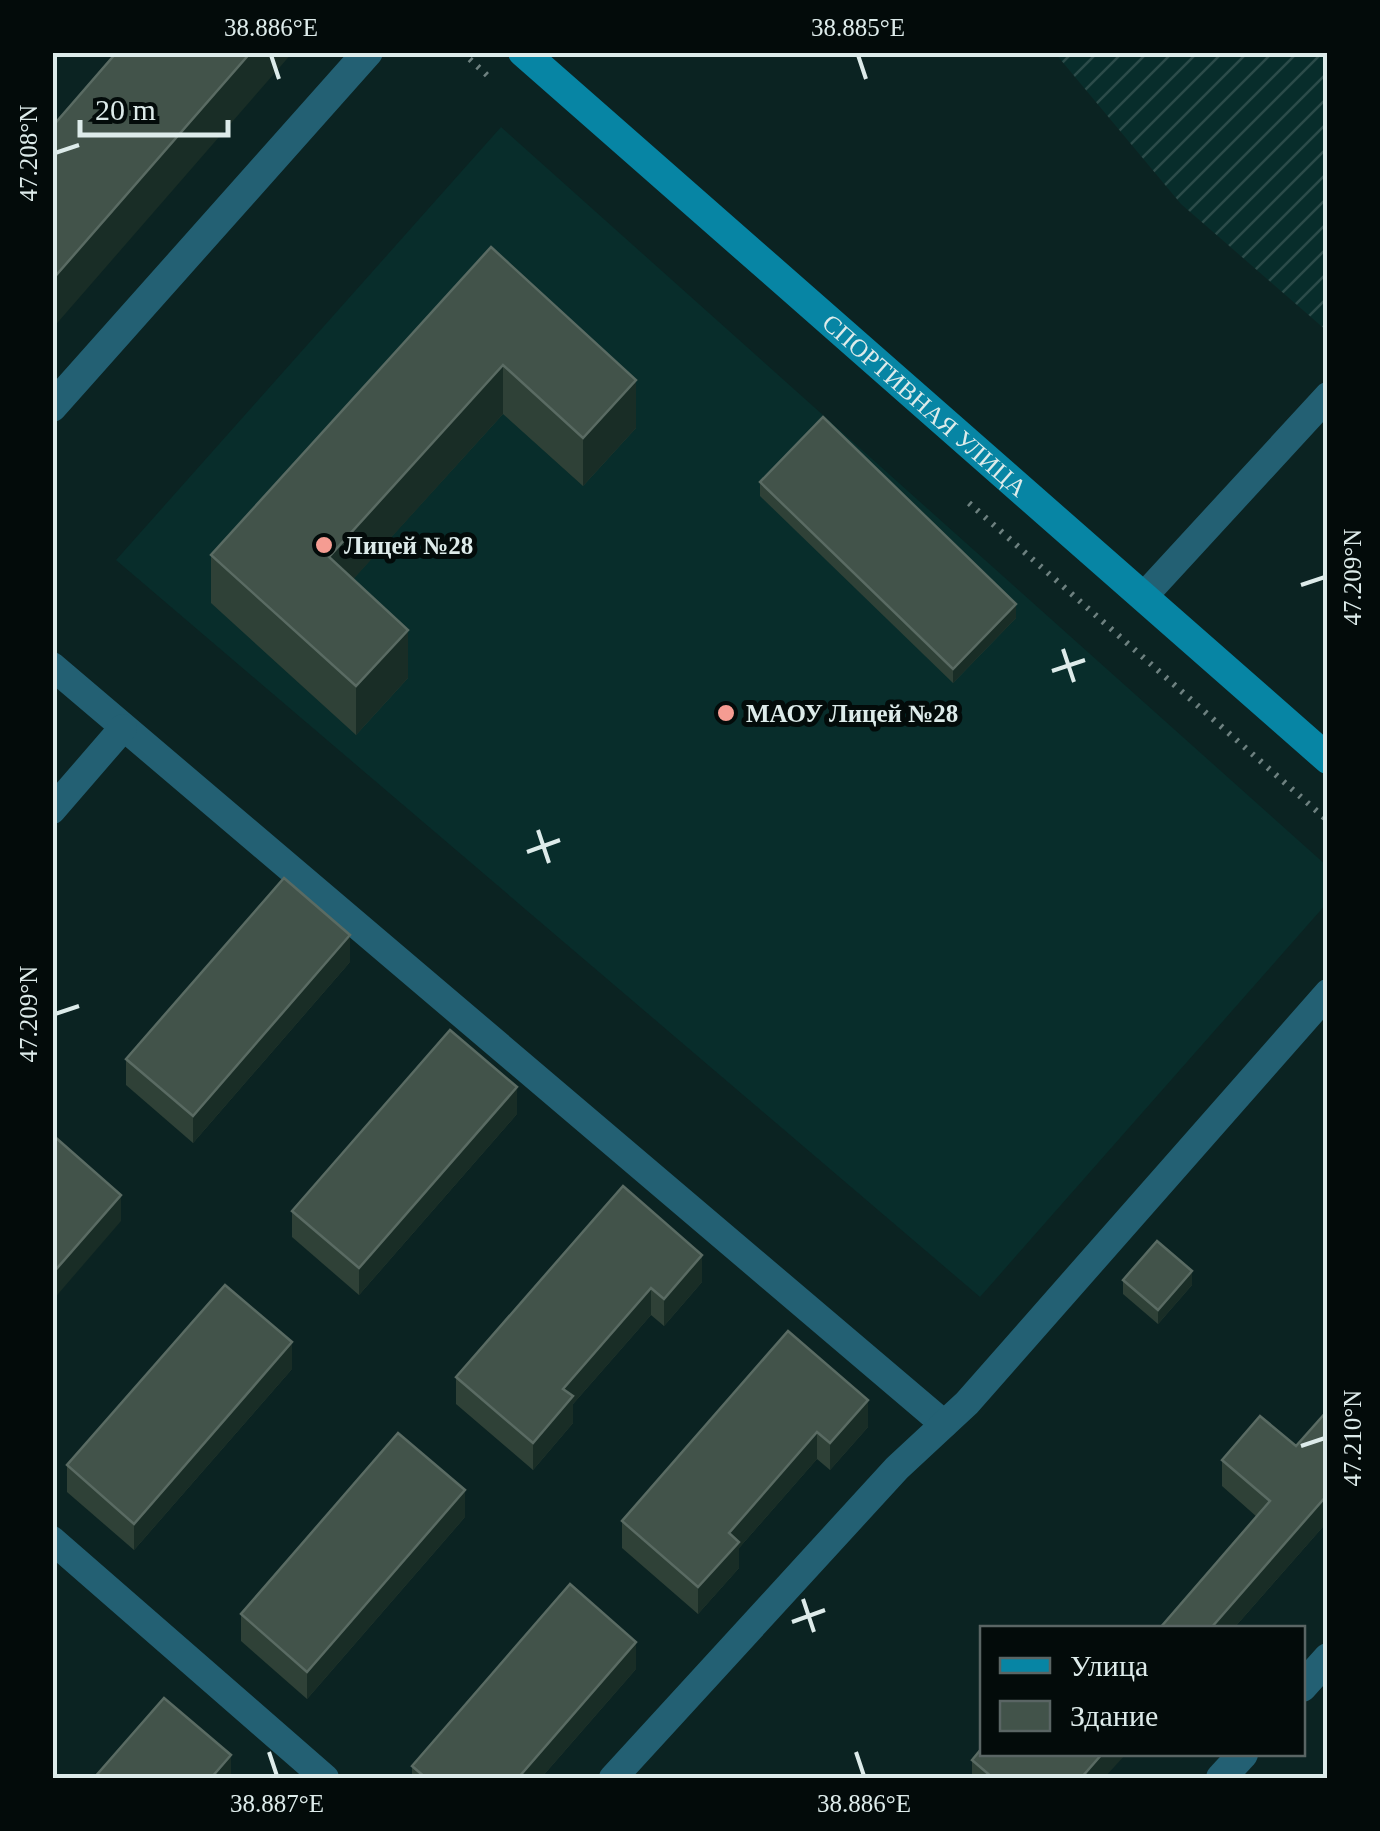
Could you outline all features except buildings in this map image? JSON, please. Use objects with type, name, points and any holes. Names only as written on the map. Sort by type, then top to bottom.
[{"type":"street","points":[[52,407],[368,52]]},
{"type":"street","name":"СПОРТИВНАЯ УЛИЦА","points":[[523,52],[1328,759]]},
{"type":"street","points":[[1305,1683],[1328,1658]]},
{"type":"street","points":[[1221,1778],[1241,1756]]},
{"type":"lane","points":[[1143,597],[1328,396]]},
{"type":"lane","points":[[52,666],[944,1424]]},
{"type":"lane","points":[[52,810],[124,728]]},
{"type":"lane","points":[[613,1778],[897,1468],[980,1388],[1328,993]]},
{"type":"lane","points":[[52,1540],[324,1778]]},
{"type":"shaded area","points":[[1055,53],[1327,53],[1327,331],[1181,204]]},
{"type":"shaded area","name":"МАОУ Лицей №28","points":[[501,127],[1327,866],[1327,903],[980,1297],[116,560]]},
{"type":"place","name":"Лицей №28","points":[[324,545]]},
{"type":"place","name":"МАОУ Лицей №28","points":[[726,713]]}]
